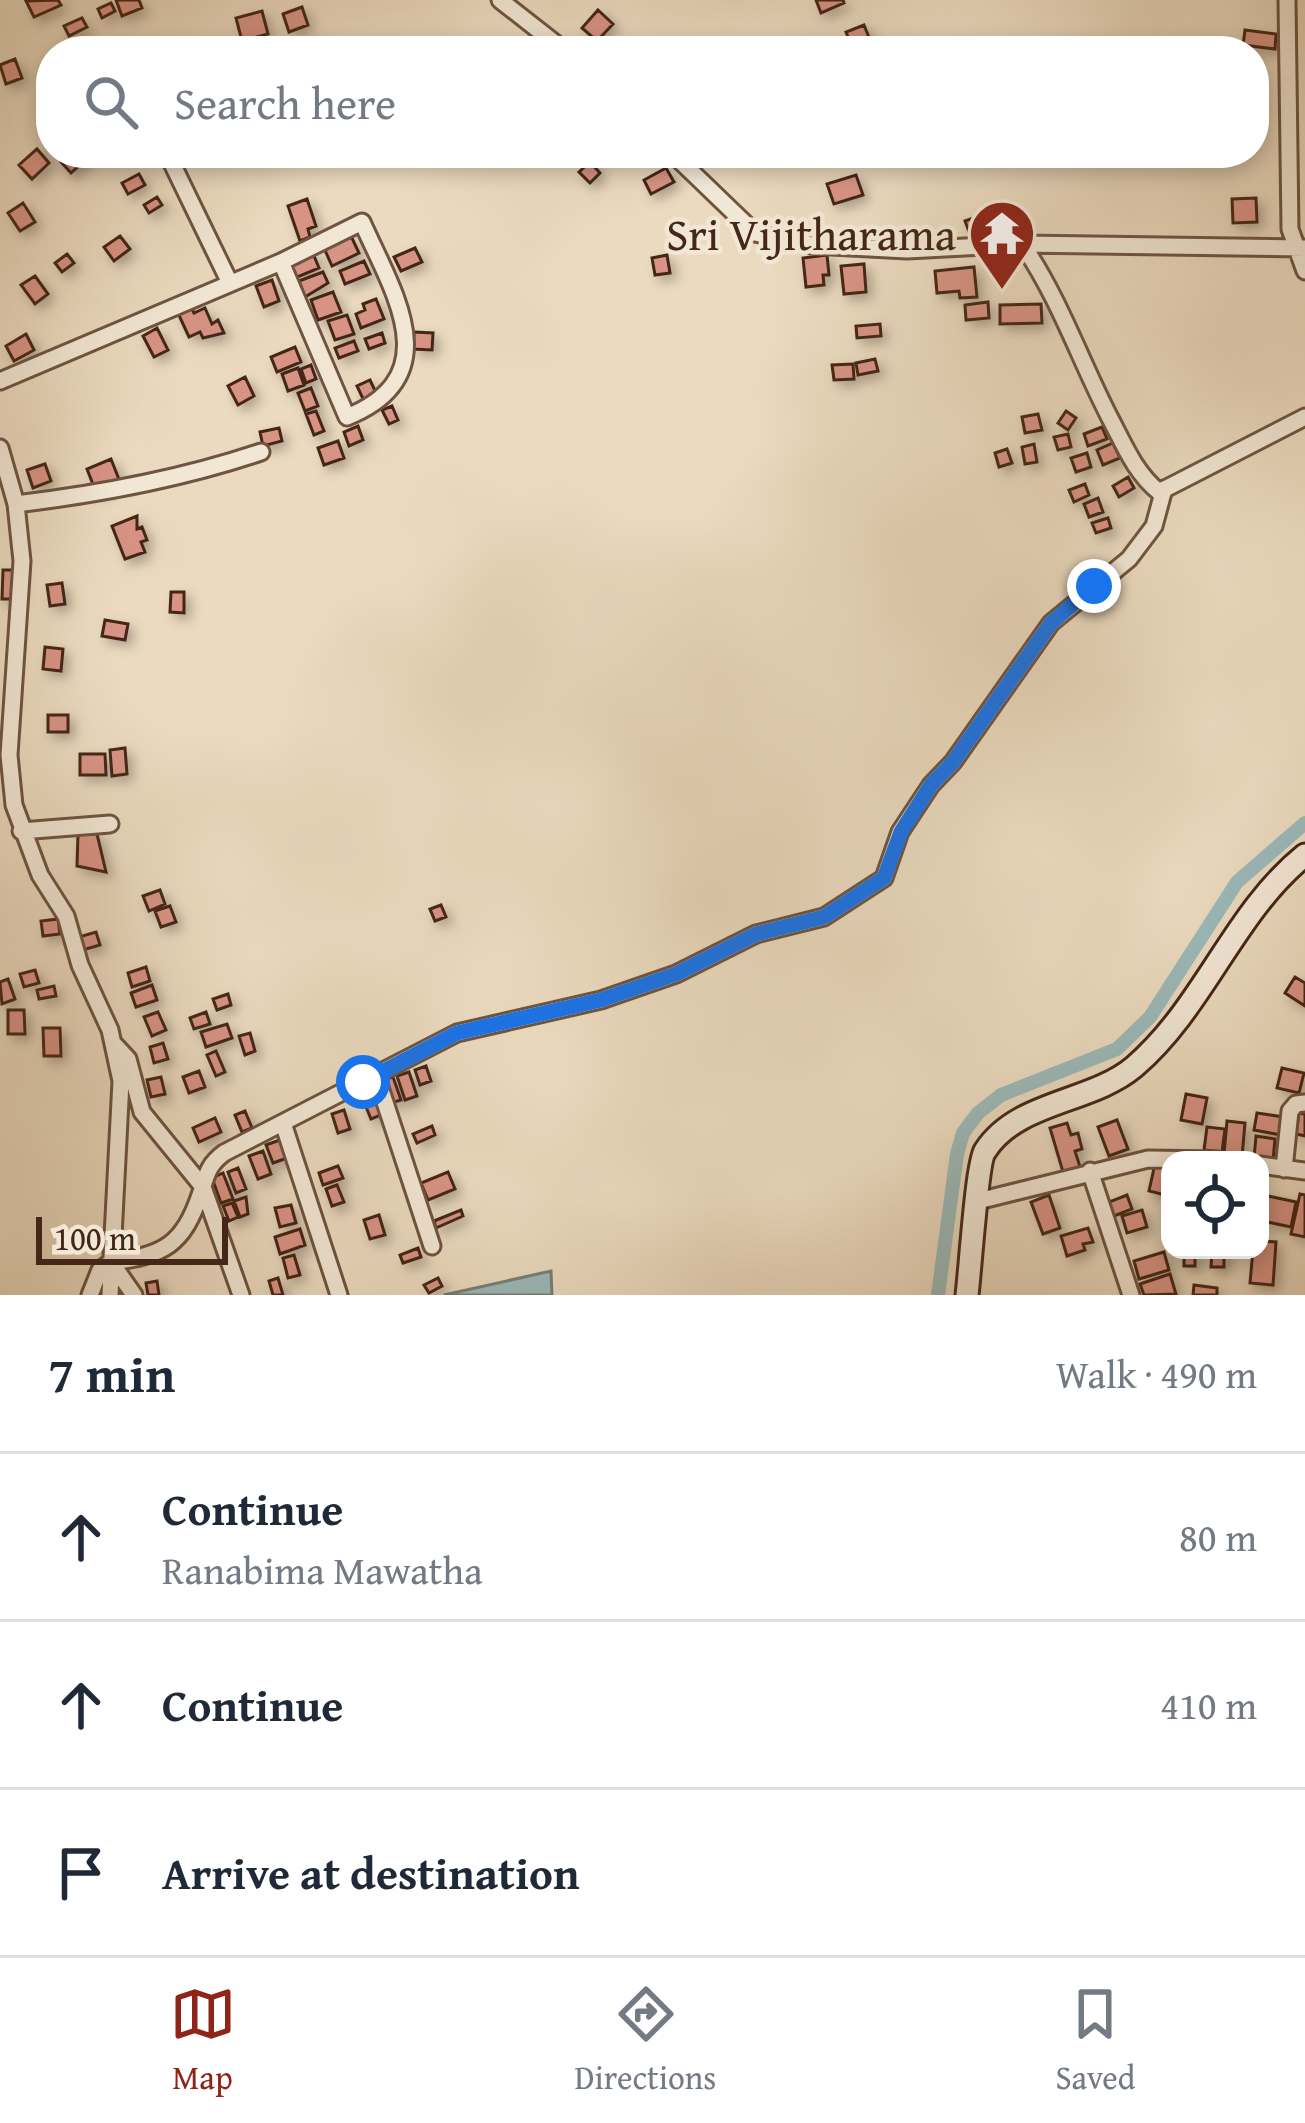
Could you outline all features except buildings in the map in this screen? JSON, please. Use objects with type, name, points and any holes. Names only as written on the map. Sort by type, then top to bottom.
[{"type":"main road","points":[[967,1295],[981,1156],[1002,1129],[1128,1072],[1141,1060],[1192,1005],[1255,904],[1305,855]]},
{"type":"street","points":[[500,0],[546,36]]},
{"type":"street","points":[[1287,0],[1290,229],[1301,248],[1305,271]]},
{"type":"street","points":[[174,168],[230,283]]},
{"type":"street","points":[[688,168],[755,233],[812,245],[907,250],[1022,244],[1301,248]]},
{"type":"street","points":[[0,381],[280,262],[362,222],[405,318],[408,341],[399,375],[385,399],[347,417],[280,262]]},
{"type":"street","points":[[1022,244],[1046,278],[1139,476],[1159,493],[1305,417]]},
{"type":"street","points":[[0,448],[16,504],[22,561],[9,755],[21,831],[40,875],[67,916],[80,965],[113,1043],[121,1081],[110,1295]]},
{"type":"street","points":[[16,504],[105,494],[200,473],[261,452]]},
{"type":"street","points":[[90,1295],[100,1270],[111,1262],[146,1258],[180,1238],[205,1172],[215,1160],[283,1124],[457,1033],[601,1000],[676,974],[756,934],[824,917],[884,878],[901,832],[931,785],[953,762],[1051,623],[1129,559],[1154,526],[1164,489]]},
{"type":"street","points":[[0,561],[22,561]]},
{"type":"street","points":[[21,831],[110,824]]},
{"type":"street","points":[[113,1043],[128,1059],[142,1112],[203,1187],[241,1295]]},
{"type":"street","points":[[371,1078],[379,1084],[432,1246]]},
{"type":"street","points":[[1284,1168],[1290,1111],[1305,1103]]},
{"type":"street","points":[[283,1124],[339,1295]]},
{"type":"street","points":[[978,1201],[1090,1171],[1161,1159]]},
{"type":"street","points":[[1269,1167],[1305,1171]]},
{"type":"street","points":[[1090,1171],[1131,1295]]},
{"type":"street","points":[[111,1262],[134,1295]]},
{"type":"water","points":[[551,1271],[552,1295],[444,1295]]},
{"type":"waterway","points":[[938,1295],[957,1154],[963,1133],[978,1113],[1001,1095],[1117,1049],[1150,1017],[1237,882],[1305,823]]},
{"type":"place","name":"Sri Vijitharama","points":[[1002,292]]},
{"type":"route","points":[[363,1082],[457,1033],[601,1000],[676,974],[756,934],[824,917],[884,878],[901,832],[931,785],[953,762],[1051,623],[1094,586]]}]
